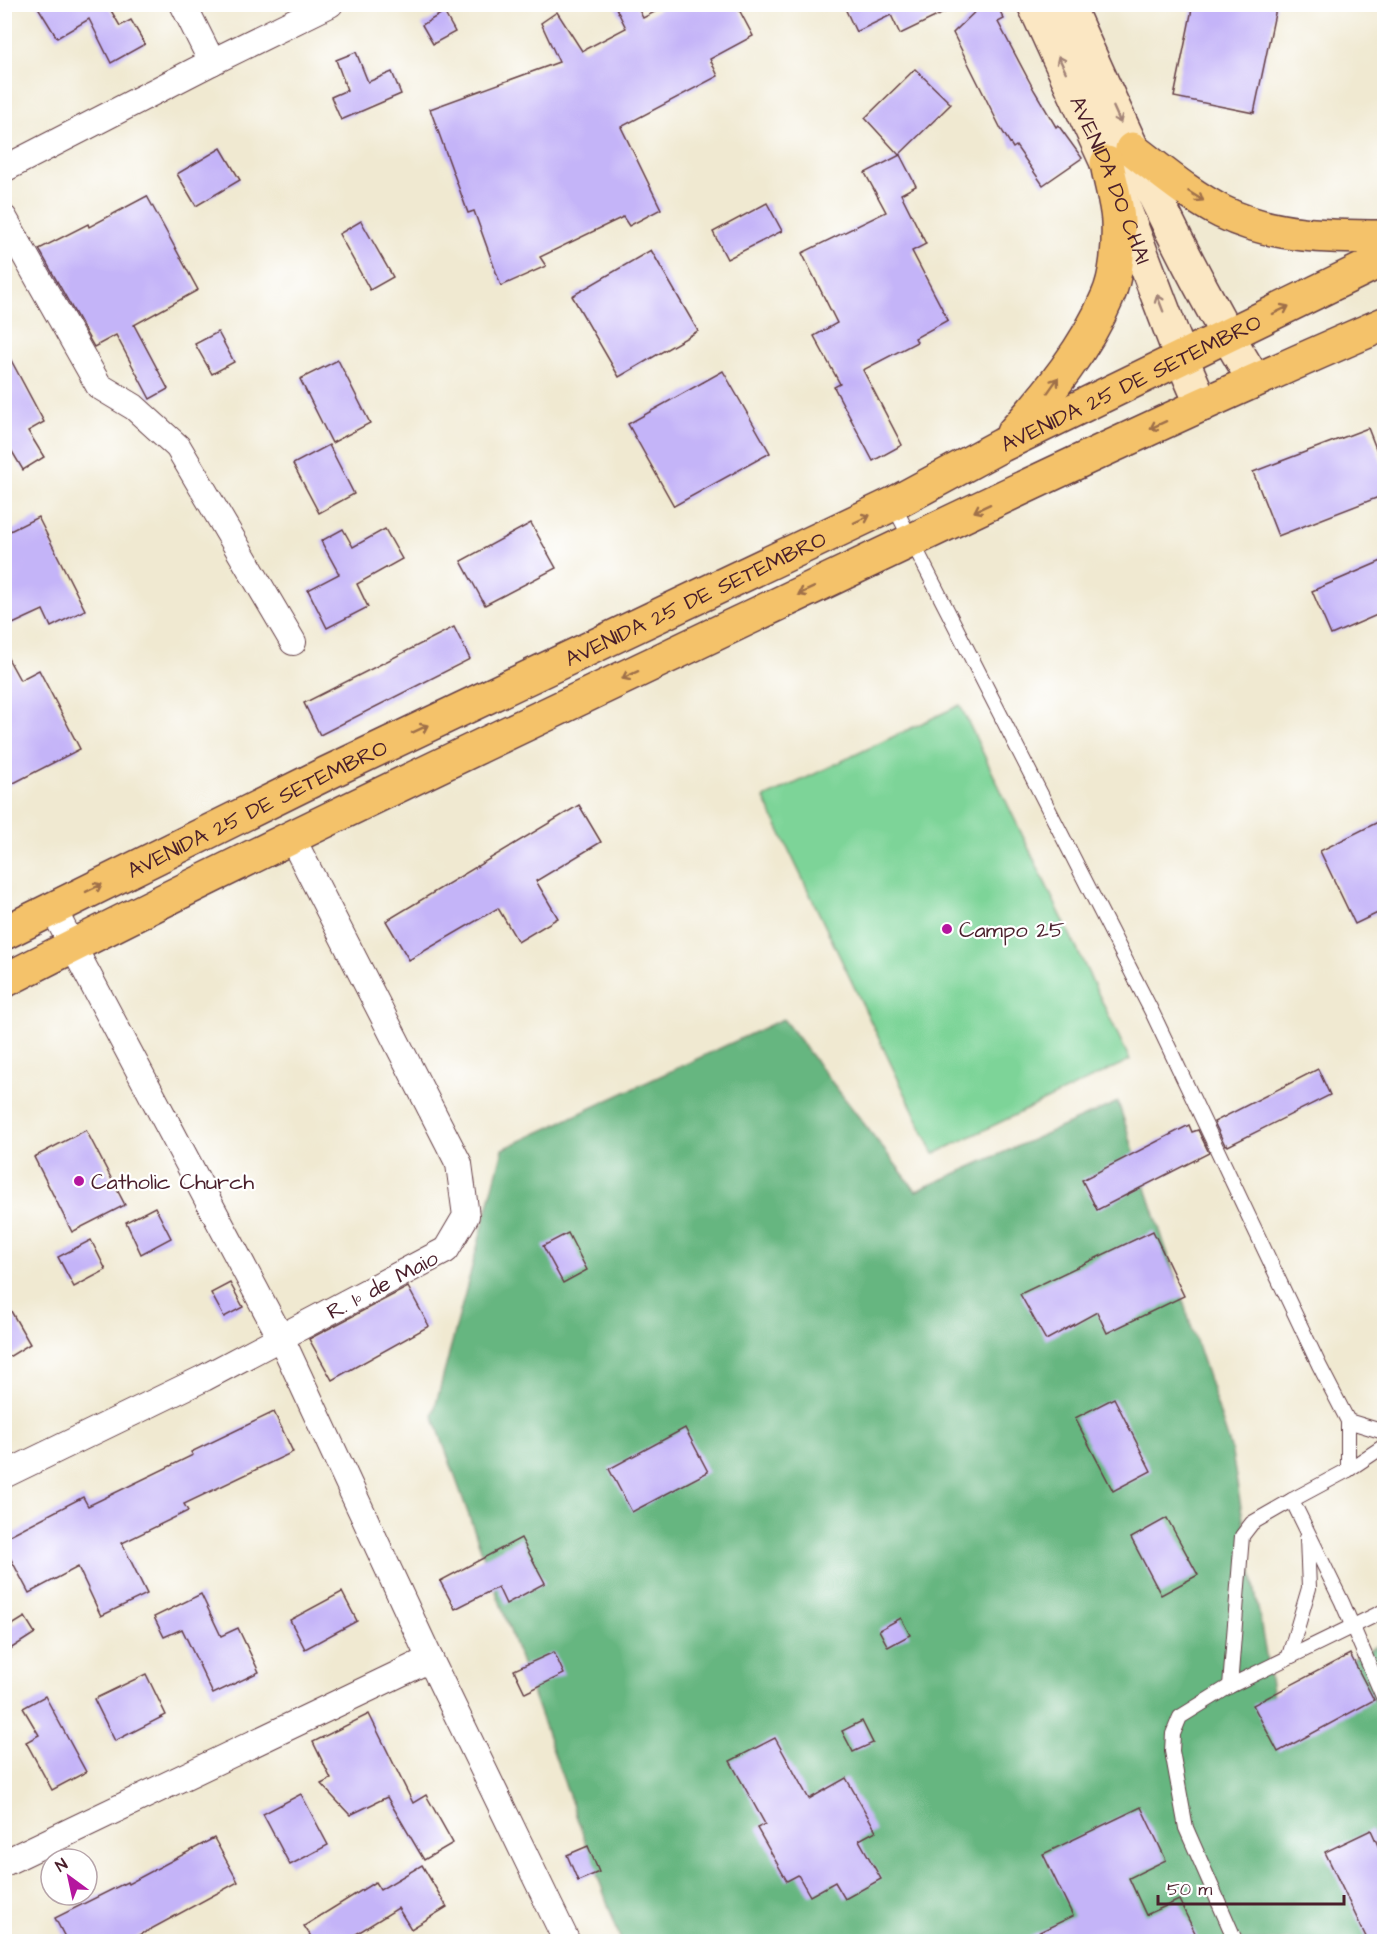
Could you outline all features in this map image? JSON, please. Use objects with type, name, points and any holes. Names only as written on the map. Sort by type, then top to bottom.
[{"type":"highway","points":[[1002,446],[1040,403],[1069,363],[1108,297],[1118,254],[1119,156],[1176,183],[1222,213],[1262,227],[1306,234],[1384,237]]},
{"type":"highway","name":"AVENIDA 25 DE SETEMBRO","points":[[4,933],[321,776],[893,504],[1002,446],[1384,259]]},
{"type":"highway","name":"AVENIDA 25 DE SETEMBRO","points":[[4,981],[342,812],[911,541],[1254,380],[1384,324]]},
{"type":"highway","points":[[321,776],[342,812]]},
{"type":"main road","name":"AVENIDA DO CHAI","points":[[1034,4],[1119,156],[1254,380]]},
{"type":"main road","name":"AVENIDA DO CHAI","points":[[1067,4],[1119,156],[1181,357],[1202,405]]},
{"type":"street","points":[[183,4],[212,62]]},
{"type":"street","points":[[4,169],[330,4]]},
{"type":"street","points":[[4,218],[99,386],[134,407],[178,447],[293,642]]},
{"type":"street","name":"R. 1º de Maio","points":[[4,1475],[204,1378],[446,1250],[466,1216],[459,1164],[292,838]]},
{"type":"street","points":[[53,909],[281,1338],[430,1659],[567,1941]]},
{"type":"street","points":[[4,1863],[430,1659]]},
{"type":"lane","points":[[893,504],[1153,1014],[1319,1365],[1348,1421],[1348,1470]]},
{"type":"lane","points":[[1348,1421],[1384,1432]]},
{"type":"lane","points":[[1230,1686],[1242,1536],[1252,1523],[1348,1470],[1384,1446]]},
{"type":"lane","points":[[1292,1500],[1342,1602],[1384,1700]]},
{"type":"lane","points":[[1289,1656],[1309,1588],[1307,1533]]},
{"type":"lane","points":[[1236,1941],[1186,1828],[1172,1751],[1173,1734],[1180,1717],[1230,1686],[1384,1611]]},
{"type":"green space","name":"Campo 25","points":[[960,705],[1130,1060],[934,1154],[764,798]]},
{"type":"green space","points":[[783,1019],[916,1191],[1118,1102],[1231,1448],[1274,1703],[1384,1642],[1384,1941],[621,1941],[433,1415],[503,1149]]},
{"type":"building","points":[[36,4],[112,4],[109,7],[120,26],[131,20],[145,44],[111,63],[89,19],[57,38]]},
{"type":"building","points":[[614,4],[636,4],[643,18],[670,4],[736,4],[753,36],[710,59],[718,76],[621,127],[661,209],[629,226],[623,217],[540,257],[546,266],[501,286],[474,211],[468,213],[430,109],[559,62],[541,23],[557,12],[582,51],[626,28]]},
{"type":"building","points":[[843,4],[962,4],[900,34],[891,15],[856,32]]},
{"type":"building","points":[[983,4],[996,4],[1004,19],[998,22],[1034,90],[1056,127],[1058,125],[1082,158],[1043,185],[1016,146],[1013,148],[1001,129],[953,33]]},
{"type":"building","points":[[1193,4],[1277,4],[1254,113],[1174,97]]},
{"type":"building","points":[[444,12],[455,32],[433,44],[422,25]]},
{"type":"building","points":[[356,52],[368,82],[392,72],[401,94],[341,120],[331,97],[347,90],[336,60]]},
{"type":"building","points":[[915,69],[951,104],[899,155],[865,118]]},
{"type":"building","points":[[221,148],[240,180],[196,206],[177,174]]},
{"type":"building","points":[[900,155],[916,186],[901,194],[926,244],[912,251],[948,320],[915,338],[917,342],[863,370],[902,445],[873,461],[834,387],[840,384],[814,336],[837,323],[802,253],[886,212],[865,173]]},
{"type":"building","points":[[147,196],[198,290],[134,325],[168,389],[150,399],[116,335],[94,347],[39,249],[88,224],[89,227]]},
{"type":"building","points":[[767,203],[782,231],[727,259],[713,232]]},
{"type":"building","points":[[361,221],[393,277],[370,290],[339,234]]},
{"type":"building","points":[[651,250],[698,331],[619,377],[572,296]]},
{"type":"building","points":[[218,332],[234,362],[212,374],[195,344]]},
{"type":"building","points":[[4,347],[44,422],[28,431],[44,457],[23,470],[4,438]]},
{"type":"building","points":[[338,360],[370,423],[332,443],[300,379]]},
{"type":"building","points":[[723,371],[770,453],[674,506],[628,424]]},
{"type":"building","points":[[1368,428],[1384,469],[1384,495],[1278,536],[1253,472]]},
{"type":"building","points":[[329,445],[354,494],[319,513],[293,464]]},
{"type":"building","points":[[38,517],[85,610],[51,627],[43,610],[4,628],[4,534]]},
{"type":"building","points":[[531,523],[556,568],[485,605],[461,561]]},
{"type":"building","points":[[343,529],[353,547],[385,529],[402,559],[357,584],[368,607],[327,628],[308,590],[339,574],[321,541]]},
{"type":"building","points":[[1384,560],[1384,612],[1331,635],[1312,591]]},
{"type":"building","points":[[454,627],[470,659],[320,735],[304,703]]},
{"type":"building","points":[[4,651],[20,680],[39,670],[80,749],[4,788]]},
{"type":"building","points":[[579,805],[601,842],[536,881],[558,918],[518,942],[498,908],[409,960],[386,921]]},
{"type":"building","points":[[1384,819],[1384,910],[1355,924],[1320,851]]},
{"type":"building","points":[[1318,1069],[1330,1095],[1228,1146],[1225,1145],[1214,1122]]},
{"type":"building","points":[[1189,1125],[1192,1132],[1198,1130],[1209,1153],[1097,1210],[1082,1180]]},
{"type":"building","name":"Catholic Church","points":[[86,1130],[125,1205],[72,1232],[34,1157]]},
{"type":"building","points":[[155,1207],[171,1238],[141,1254],[126,1222]]},
{"type":"building","points":[[1153,1231],[1184,1296],[1107,1333],[1097,1312],[1046,1340],[1020,1294]]},
{"type":"building","points":[[568,1233],[587,1270],[563,1283],[543,1246]]},
{"type":"building","points":[[91,1240],[106,1270],[74,1287],[58,1257]]},
{"type":"building","points":[[230,1283],[243,1307],[224,1317],[211,1293]]},
{"type":"building","points":[[408,1287],[429,1326],[332,1380],[309,1339]]},
{"type":"building","points":[[4,1299],[30,1344],[4,1360]]},
{"type":"building","points":[[1114,1398],[1151,1471],[1113,1491],[1075,1418]]},
{"type":"building","points":[[274,1412],[293,1452],[184,1504],[188,1511],[122,1543],[147,1594],[101,1616],[78,1567],[29,1593],[4,1546],[4,1538],[83,1497],[88,1506],[193,1455],[191,1452]]},
{"type":"building","points":[[685,1428],[708,1472],[632,1512],[609,1469]]},
{"type":"building","points":[[1167,1518],[1198,1575],[1161,1595],[1131,1538]]},
{"type":"building","points":[[521,1538],[545,1583],[506,1604],[498,1587],[455,1609],[440,1581]]},
{"type":"building","points":[[342,1592],[357,1621],[305,1649],[290,1620]]},
{"type":"building","points":[[201,1594],[221,1636],[238,1628],[259,1672],[213,1694],[182,1629],[164,1637],[154,1617]]},
{"type":"building","points":[[25,1617],[35,1633],[4,1653],[4,1630]]},
{"type":"building","points":[[901,1618],[910,1635],[888,1647],[879,1630]]},
{"type":"building","points":[[554,1652],[564,1674],[525,1693],[514,1670]]},
{"type":"building","points":[[1350,1654],[1374,1700],[1278,1752],[1253,1705]]},
{"type":"building","points":[[146,1674],[166,1715],[115,1741],[94,1699]]},
{"type":"building","points":[[45,1696],[86,1772],[52,1790],[26,1742],[39,1735],[23,1708]]},
{"type":"building","points":[[369,1714],[413,1803],[426,1795],[453,1843],[424,1860],[387,1797],[350,1815],[321,1784],[331,1779],[313,1742]]},
{"type":"building","points":[[862,1721],[873,1743],[853,1752],[842,1731]]},
{"type":"building","points":[[775,1738],[809,1799],[846,1778],[876,1831],[859,1840],[881,1879],[845,1899],[835,1882],[810,1896],[798,1875],[787,1881],[757,1828],[765,1824],[730,1761]]},
{"type":"building","points":[[301,1794],[328,1845],[290,1865],[263,1814]]},
{"type":"building","points":[[1141,1807],[1166,1860],[1129,1878],[1146,1915],[1179,1900],[1199,1941],[1021,1941],[1073,1916],[1043,1854]]},
{"type":"building","points":[[1371,1830],[1384,1859],[1384,1941],[1368,1941],[1325,1852]]},
{"type":"building","points":[[214,1838],[238,1882],[129,1941],[67,1941],[55,1918],[77,1907],[99,1907],[99,1896],[127,1882],[128,1884]]},
{"type":"building","points":[[588,1846],[599,1872],[578,1881],[567,1855]]},
{"type":"building","points":[[422,1865],[447,1907],[411,1929],[398,1908],[345,1941],[314,1941],[304,1926],[375,1882],[380,1890]]},
{"type":"place","name":"Campo 25","points":[[947,929]]},
{"type":"place","name":"Catholic Church","points":[[79,1181]]}]
